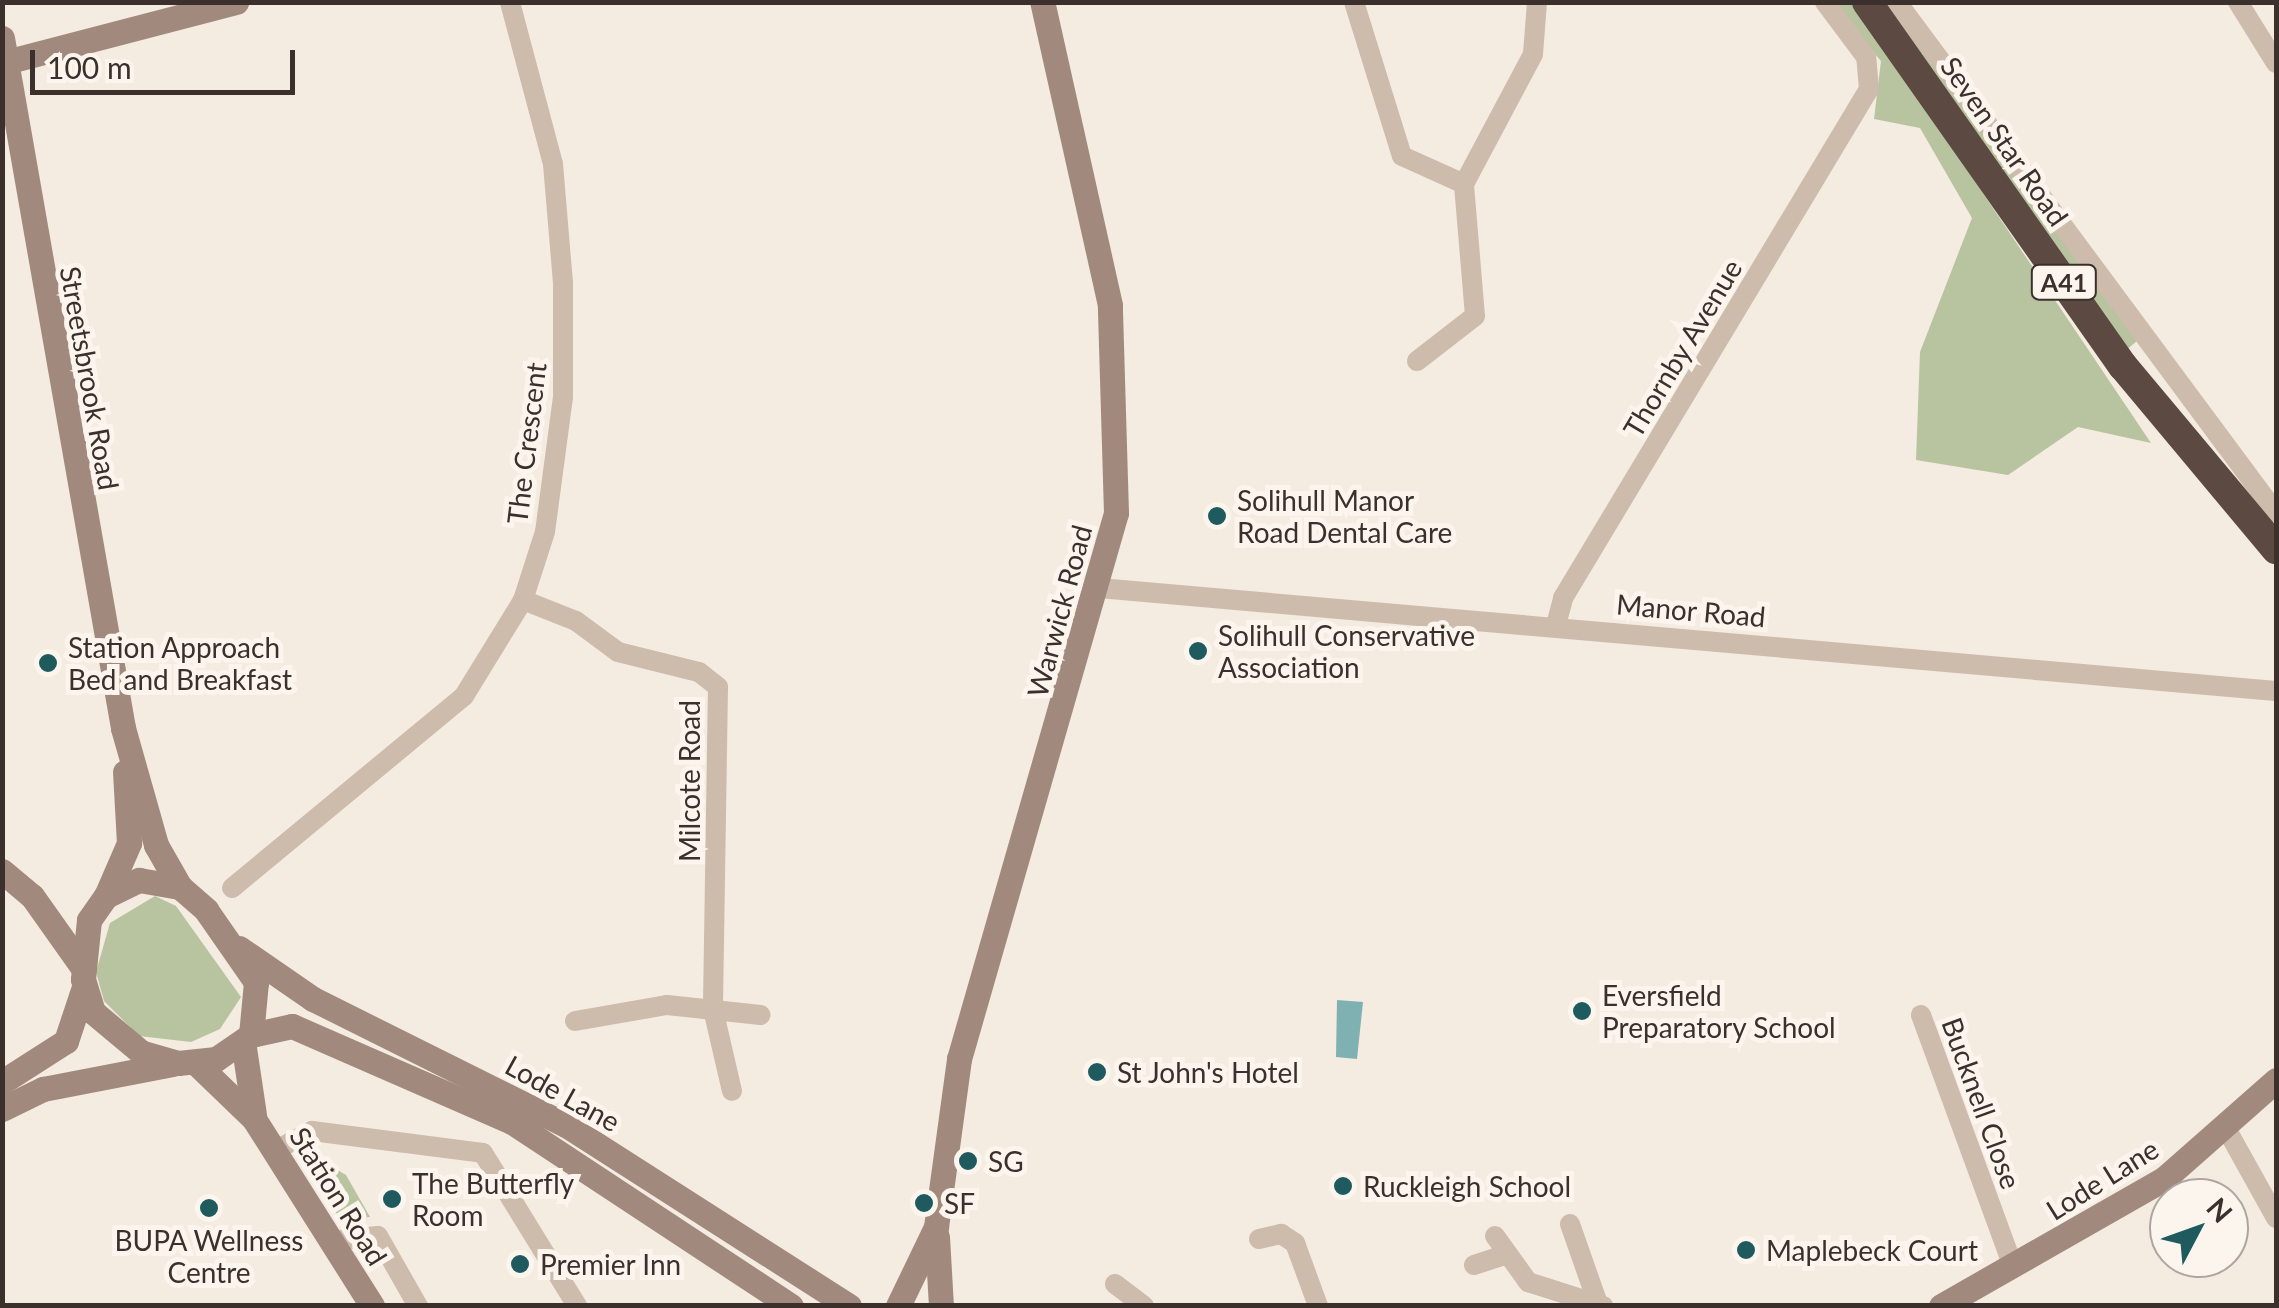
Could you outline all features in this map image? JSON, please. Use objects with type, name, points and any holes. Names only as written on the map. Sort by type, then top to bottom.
[{"type":"highway","name":"Seven Star Road","points":[[1868,2],[2276,550]]},
{"type":"main road","points":[[3,54],[236,2]]},
{"type":"main road","name":"Warwick Road","points":[[941,1306],[936,1228],[959,1059],[1100,588],[1120,466],[1116,357],[1098,238],[1042,2]]},
{"type":"main road","name":"Streetsbrook Road","points":[[3,54],[123,728],[156,845],[180,887]]},
{"type":"main road","name":"Streetsbrook Road","points":[[101,901],[129,843],[123,728]]},
{"type":"main road","points":[[2,871],[32,896],[83,978],[101,1026],[188,1063]]},
{"type":"main road","points":[[2,1110],[92,1079],[188,1063],[247,1038],[259,998],[239,948],[180,887],[139,880],[101,901],[32,896]]},
{"type":"main road","points":[[2,1082],[66,1041],[101,901]]},
{"type":"main road","name":"Lode Lane","points":[[239,948],[313,999],[566,1125],[849,1306]]},
{"type":"main road","name":"Lode Lane","points":[[247,1038],[306,1031],[512,1122],[791,1306]]},
{"type":"main road","name":"Station Road","points":[[247,1038],[254,1118]]},
{"type":"main road","name":"Station Road","points":[[188,1063],[254,1118],[372,1306]]},
{"type":"main road","points":[[2,1128],[92,1079]]},
{"type":"main road","name":"Lode Lane","points":[[1941,1306],[2127,1203],[2227,1130],[2276,1080]]},
{"type":"main road","name":"Warwick Road","points":[[898,1306],[936,1228]]},
{"type":"street","name":"The Crescent","points":[[232,888],[440,719],[478,678],[522,600],[554,488],[566,358],[553,164],[510,2]]},
{"type":"street","points":[[1354,2],[1402,156],[1464,184]]},
{"type":"street","points":[[1417,361],[1463,331],[1478,304],[1464,184],[1533,54],[1537,2]]},
{"type":"street","name":"Thornby Avenue","points":[[1556,625],[1564,598],[1862,102],[1866,57],[1825,2]]},
{"type":"street","name":"Seven Star Road","points":[[1896,2],[2135,357],[2276,513]]},
{"type":"street","points":[[2238,2],[2276,63]]},
{"type":"street","name":"Manor Road","points":[[1100,588],[2276,691]]},
{"type":"street","name":"Milcote Road","points":[[522,600],[576,621],[618,652],[699,672],[718,687],[713,1009],[732,1092]]},
{"type":"street","points":[[575,1022],[667,1005],[760,1016]]},
{"type":"street","name":"Bucknell Close","points":[[1921,1015],[2012,1266]]},
{"type":"street","points":[[2227,1130],[2276,1218]]},
{"type":"street","points":[[276,1150],[312,1131],[484,1153],[577,1306]]},
{"type":"street","points":[[1570,1224],[1600,1303]]},
{"type":"street","points":[[1260,1239],[1281,1234],[1295,1242],[1318,1306]]},
{"type":"street","points":[[331,1241],[378,1236],[418,1306]]},
{"type":"street","points":[[1474,1265],[1498,1246],[1528,1282],[1600,1303]]},
{"type":"street","points":[[1115,1284],[1144,1306]]},
{"type":"green space","points":[[1832,3],[1855,3],[2151,443],[2078,427],[2008,475],[1916,460],[1920,352],[1972,218],[1920,128],[1874,119],[1881,61]]},
{"type":"green space","points":[[1879,3],[1889,3],[2137,341],[2125,351]]},
{"type":"green space","points":[[155,896],[176,906],[241,997],[220,1029],[191,1042],[139,1036],[104,1001],[96,972],[110,923]]},
{"type":"green space","points":[[303,1150],[346,1175],[370,1217],[341,1220],[297,1155]]},
{"type":"water","points":[[1337,1000],[1363,1002],[1357,1059],[1336,1057]]},
{"type":"place","name":"Solihull Manor Road Dental Care","points":[[1217,516]]},
{"type":"place","name":"Solihull Conservative Association","points":[[1198,651]]},
{"type":"place","name":"Station Approach Bed and Breakfast","points":[[48,663]]},
{"type":"place","name":"Eversfield Preparatory School","points":[[1582,1011]]},
{"type":"place","name":"St John's Hotel","points":[[1097,1072]]},
{"type":"place","name":"SG","points":[[968,1161]]},
{"type":"place","name":"Ruckleigh School","points":[[1343,1186]]},
{"type":"place","name":"The Butterfly Room","points":[[392,1199]]},
{"type":"place","name":"SF","points":[[924,1203]]},
{"type":"place","name":"BUPA Wellness Centre","points":[[209,1208]]},
{"type":"place","name":"Maplebeck Court","points":[[1746,1250]]},
{"type":"place","name":"Premier Inn","points":[[520,1264]]}]
